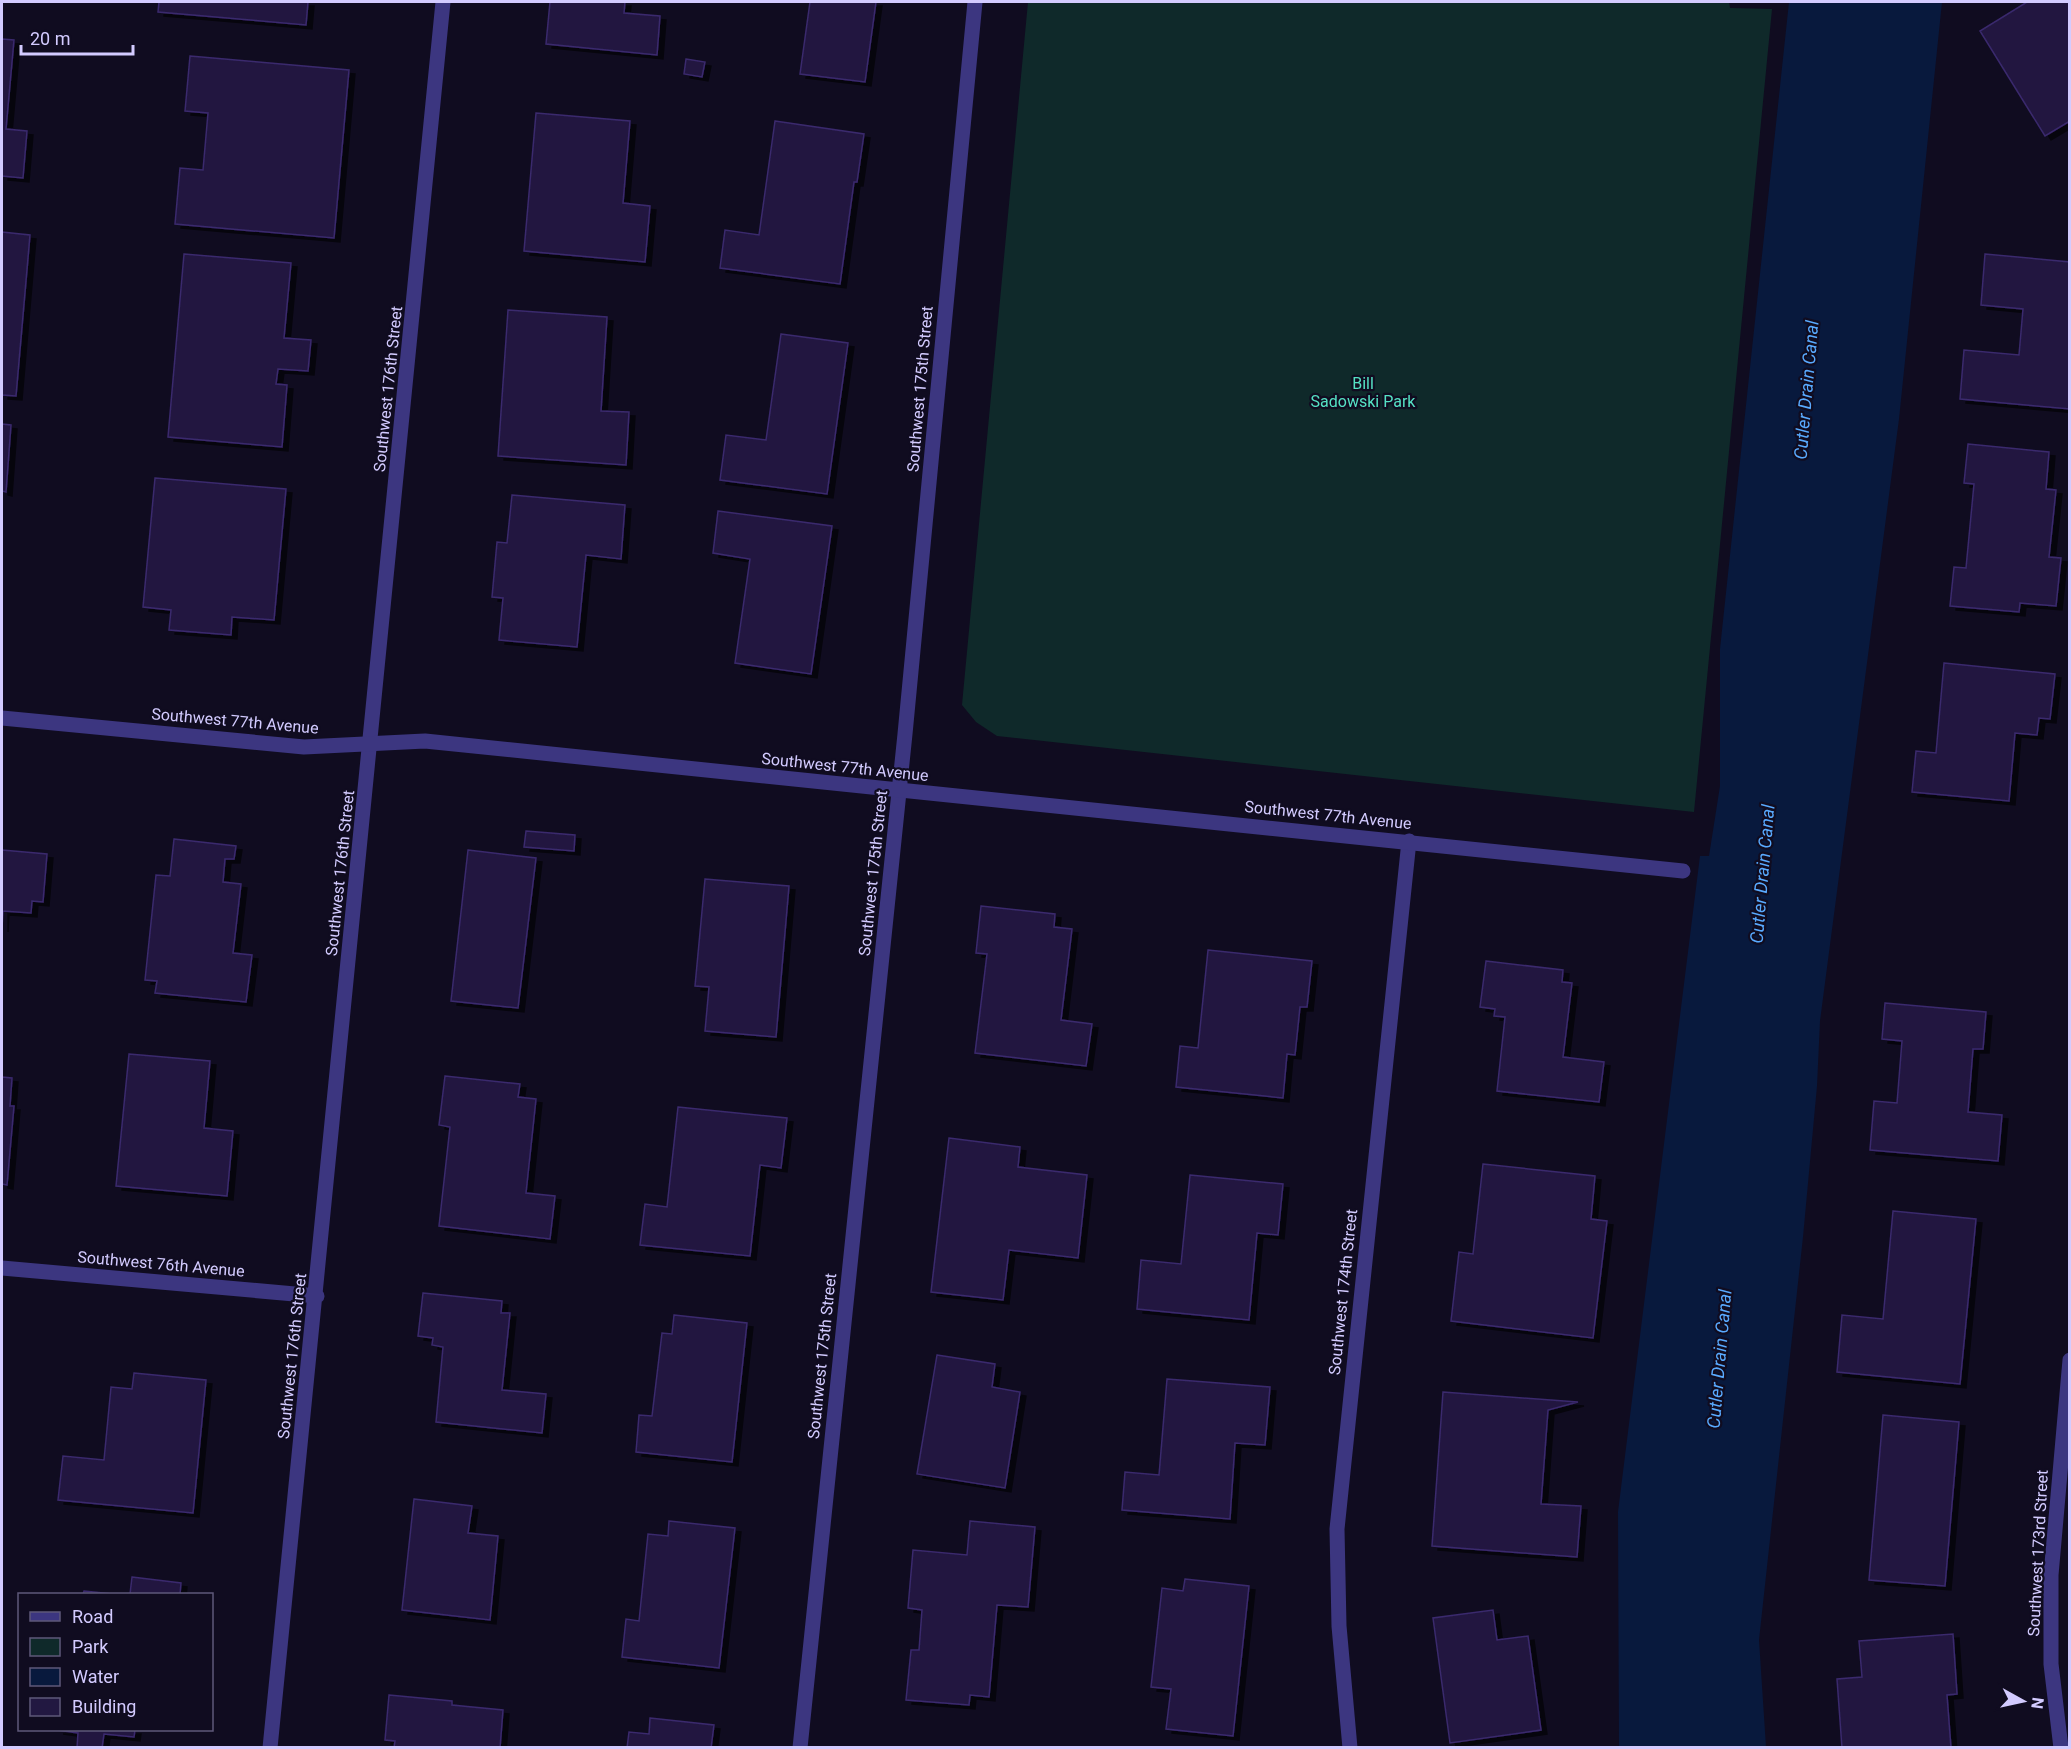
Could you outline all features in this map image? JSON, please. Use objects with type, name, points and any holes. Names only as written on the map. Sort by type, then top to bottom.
[{"type":"street","name":"Southwest 176th Street","points":[[270,1748],[317,1296],[443,2]]},
{"type":"street","name":"Southwest 175th Street","points":[[800,1748],[899,791],[975,2]]},
{"type":"street","name":"Southwest 77th Avenue","points":[[2,718],[304,747],[425,741],[1683,871]]},
{"type":"street","name":"Southwest 174th Street","points":[[1350,1748],[1339,1626],[1337,1528],[1409,841]]},
{"type":"street","name":"Southwest 76th Avenue","points":[[2,1268],[317,1296]]},
{"type":"street","name":"Southwest 173rd Street","points":[[2061,1748],[2051,1664],[2051,1575],[2070,1360]]},
{"type":"green space","name":"Bill Sadowski Park","points":[[1028,2],[1729,2],[1730,8],[1772,9],[1694,812],[997,736],[976,722],[962,705]]},
{"type":"water","name":"Cutler Drain Canal","points":[[1789,2],[1942,2],[1899,419],[1820,1021],[1817,1086],[1803,1237],[1759,1640],[1766,1747],[1619,1747],[1618,1512],[1700,856],[1709,856],[1720,786],[1720,649]]},
{"type":"building","points":[[159,2],[308,2],[306,25],[158,12]]},
{"type":"building","points":[[550,2],[625,2],[624,13],[660,16],[657,55],[546,44]]},
{"type":"building","points":[[810,2],[876,2],[865,82],[800,74]]},
{"type":"building","points":[[2027,2],[2070,2],[2070,121],[2045,136],[1980,31]]},
{"type":"building","points":[[2,39],[14,40],[6,129],[27,131],[23,178],[2,176]]},
{"type":"building","points":[[190,56],[349,70],[334,238],[175,224],[180,168],[203,170],[208,113],[185,111]]},
{"type":"building","points":[[686,59],[705,62],[702,77],[684,74]]},
{"type":"building","points":[[536,113],[630,121],[623,203],[650,206],[645,262],[524,251]]},
{"type":"building","points":[[775,121],[864,134],[857,182],[854,182],[840,284],[720,268],[725,230],[759,235]]},
{"type":"building","points":[[2,232],[30,235],[16,396],[2,395]]},
{"type":"building","points":[[184,254],[291,263],[284,338],[311,340],[308,371],[278,369],[276,384],[287,385],[282,447],[168,437]]},
{"type":"building","points":[[1985,254],[2070,262],[2070,409],[1960,399],[1964,350],[2019,355],[2023,309],[1981,305]]},
{"type":"building","points":[[508,310],[607,317],[601,411],[629,412],[626,465],[498,456]]},
{"type":"building","points":[[781,334],[848,343],[827,494],[720,480],[726,435],[766,440]]},
{"type":"building","points":[[2,424],[11,425],[6,492],[2,491]]},
{"type":"building","points":[[1968,444],[2049,452],[2046,489],[2056,490],[2049,557],[2061,558],[2056,606],[2020,603],[2019,612],[1950,606],[1954,567],[1966,568],[1974,484],[1964,483]]},
{"type":"building","points":[[155,478],[286,489],[274,620],[232,617],[231,635],[169,630],[171,610],[143,607]]},
{"type":"building","points":[[512,495],[625,505],[621,559],[586,555],[577,647],[499,640],[503,598],[492,597],[497,542],[507,543]]},
{"type":"building","points":[[718,511],[832,526],[811,674],[735,663],[750,559],[713,553]]},
{"type":"building","points":[[1944,663],[2055,674],[2050,719],[2039,718],[2037,735],[2015,733],[2009,801],[1912,792],[1916,751],[1936,753]]},
{"type":"building","points":[[526,831],[575,835],[574,851],[524,847]]},
{"type":"building","points":[[174,839],[236,846],[234,859],[225,859],[223,882],[241,884],[233,953],[252,955],[246,1002],[155,993],[157,981],[145,980],[156,875],[170,876]]},
{"type":"building","points":[[2,850],[47,854],[43,902],[32,901],[31,913],[3,911],[2,928]]},
{"type":"building","points":[[468,850],[536,858],[518,1008],[451,1001]]},
{"type":"building","points":[[705,879],[789,886],[776,1037],[705,1031],[709,987],[695,986]]},
{"type":"building","points":[[981,906],[1055,914],[1054,927],[1072,929],[1061,1020],[1092,1024],[1086,1066],[975,1053],[987,954],[976,953]]},
{"type":"building","points":[[1208,950],[1312,961],[1307,1007],[1300,1007],[1295,1055],[1287,1054],[1283,1098],[1176,1087],[1180,1046],[1198,1048]]},
{"type":"building","points":[[1486,961],[1563,970],[1562,982],[1572,983],[1563,1057],[1604,1062],[1599,1102],[1497,1091],[1505,1017],[1494,1016],[1495,1009],[1480,1007]]},
{"type":"building","points":[[1885,1003],[1986,1012],[1983,1049],[1973,1049],[1968,1112],[2002,1115],[1998,1161],[1870,1150],[1874,1101],[1897,1103],[1902,1041],[1882,1039]]},
{"type":"building","points":[[129,1054],[210,1061],[204,1128],[233,1131],[227,1196],[116,1186]]},
{"type":"building","points":[[445,1076],[520,1084],[518,1097],[536,1099],[526,1193],[555,1196],[550,1239],[439,1226],[450,1127],[439,1125]]},
{"type":"building","points":[[2,1077],[12,1078],[10,1106],[14,1106],[7,1185],[2,1184]]},
{"type":"building","points":[[678,1107],[787,1118],[781,1168],[760,1165],[750,1256],[640,1245],[645,1204],[667,1207]]},
{"type":"building","points":[[949,1138],[1020,1147],[1018,1167],[1087,1175],[1078,1258],[1009,1250],[1003,1300],[931,1292]]},
{"type":"building","points":[[1483,1164],[1595,1176],[1591,1219],[1607,1221],[1593,1338],[1451,1321],[1459,1252],[1473,1254]]},
{"type":"building","points":[[1190,1175],[1283,1184],[1278,1235],[1257,1233],[1249,1320],[1137,1309],[1141,1260],[1181,1264]]},
{"type":"building","points":[[1893,1211],[1976,1219],[1960,1384],[1837,1372],[1842,1315],[1883,1319]]},
{"type":"building","points":[[423,1293],[502,1301],[501,1313],[510,1313],[502,1390],[546,1394],[542,1433],[436,1422],[443,1347],[432,1345],[433,1338],[418,1336]]},
{"type":"building","points":[[674,1315],[747,1323],[732,1462],[636,1452],[639,1415],[652,1416],[662,1333],[672,1334]]},
{"type":"building","points":[[937,1355],[995,1364],[992,1387],[1020,1392],[1005,1488],[917,1474]]},
{"type":"building","points":[[134,1373],[206,1380],[193,1513],[58,1500],[63,1456],[104,1460],[111,1387],[132,1389]]},
{"type":"building","points":[[1167,1379],[1270,1387],[1265,1445],[1235,1443],[1230,1519],[1122,1510],[1125,1472],[1159,1475]]},
{"type":"building","points":[[1443,1392],[1578,1402],[1548,1410],[1541,1504],[1581,1506],[1577,1557],[1432,1546]]},
{"type":"building","points":[[1883,1415],[1959,1422],[1945,1586],[1869,1580]]},
{"type":"building","points":[[414,1499],[472,1506],[468,1533],[498,1536],[490,1620],[402,1610]]},
{"type":"building","points":[[669,1521],[735,1528],[719,1668],[622,1657],[626,1619],[639,1621],[648,1534],[668,1536]]},
{"type":"building","points":[[970,1521],[1035,1527],[1028,1607],[997,1605],[989,1697],[970,1695],[969,1705],[906,1700],[911,1650],[919,1650],[922,1610],[908,1608],[913,1550],[967,1555]]},
{"type":"building","points":[[132,1577],[181,1583],[180,1593],[130,1593]]},
{"type":"building","points":[[1185,1579],[1249,1586],[1233,1736],[1166,1729],[1171,1689],[1151,1687],[1162,1588],[1183,1591]]},
{"type":"building","points":[[1493,1610],[1497,1640],[1528,1636],[1541,1730],[1450,1743],[1433,1618]]},
{"type":"building","points":[[1953,1634],[1957,1694],[1947,1695],[1951,1748],[1842,1748],[1837,1679],[1862,1677],[1859,1641]]},
{"type":"building","points":[[389,1695],[452,1701],[452,1705],[503,1710],[500,1748],[394,1748],[395,1741],[385,1740]]},
{"type":"building","points":[[650,1718],[714,1725],[711,1748],[627,1748],[629,1732],[649,1734]]},
{"type":"building","points":[[64,1731],[135,1731],[134,1737],[104,1734],[102,1748],[77,1748],[78,1733]]}]
